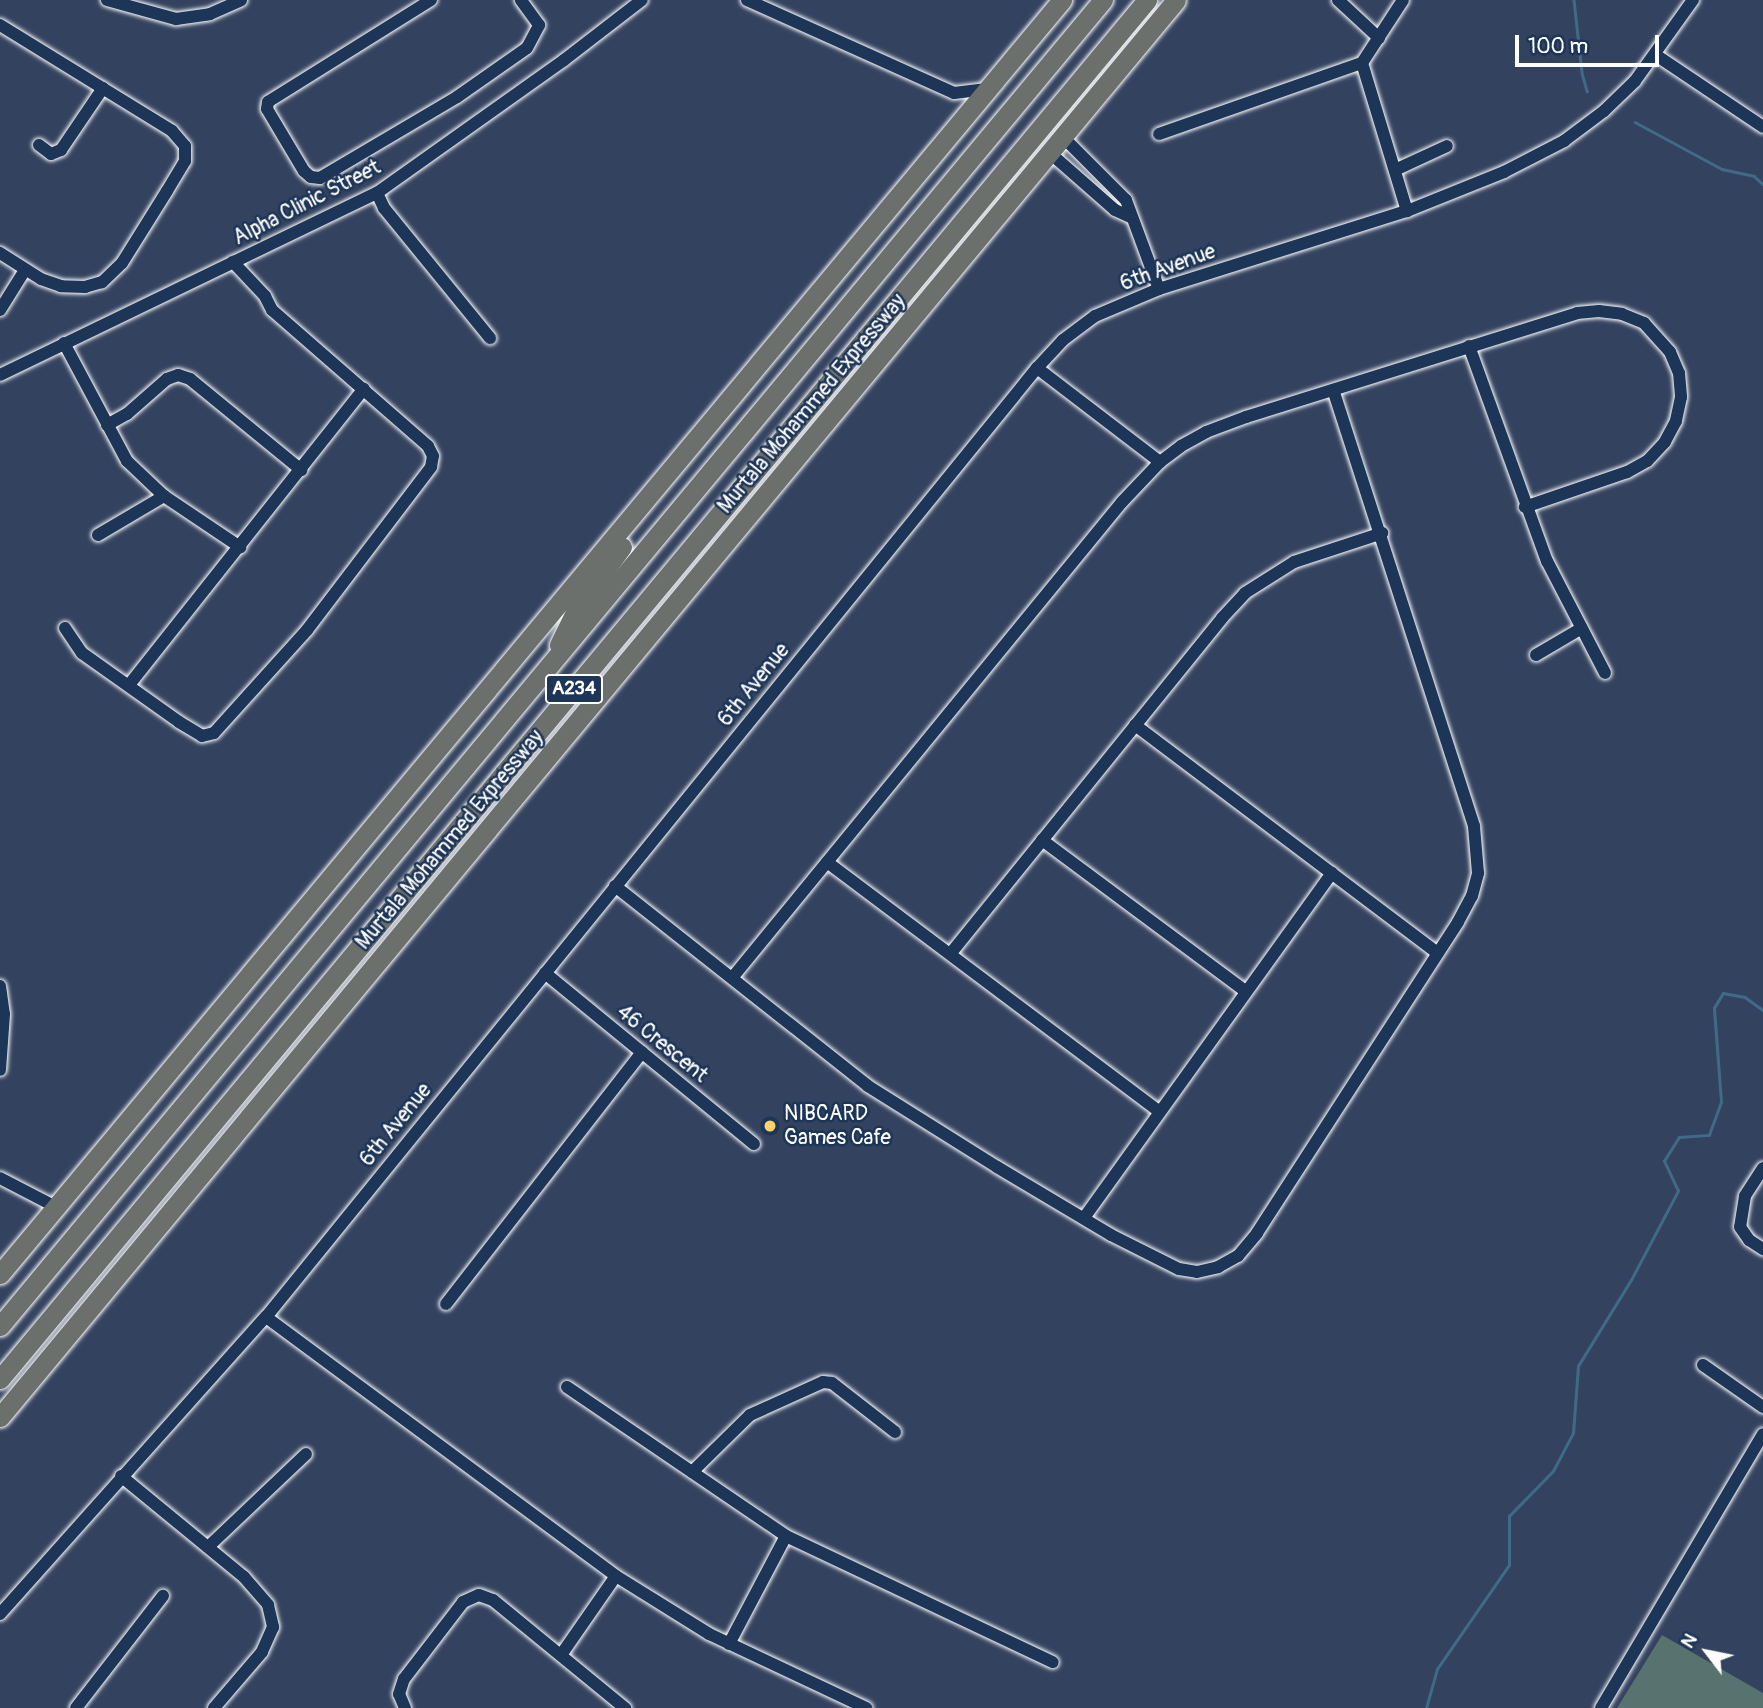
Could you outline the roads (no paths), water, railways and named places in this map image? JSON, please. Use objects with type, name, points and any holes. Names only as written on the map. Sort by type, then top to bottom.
[{"type":"highway","points":[[0,1274],[1062,0]]},
{"type":"highway","name":"Murtala Mohammed Expressway","points":[[0,1326],[1103,0]]},
{"type":"highway","name":"Murtala Mohammed Expressway","points":[[0,1379],[1147,0]]},
{"type":"highway","name":"Murtala Mohammed Expressway","points":[[0,1417],[1176,0]]},
{"type":"highway","points":[[547,670],[576,610],[642,520],[680,458]]},
{"type":"highway","points":[[607,649],[690,587]]},
{"type":"street","points":[[107,0],[176,19],[210,14],[241,0]]},
{"type":"street","points":[[431,0],[268,102],[267,109],[304,171],[312,177],[320,178],[457,97],[527,48],[539,24],[525,2]]},
{"type":"street","name":"Alpha Clinic Street","points":[[0,375],[377,193],[564,60],[642,0]]},
{"type":"street","points":[[747,0],[954,93],[989,89]]},
{"type":"street","points":[[1338,0],[1378,38]]},
{"type":"street","points":[[1159,134],[1362,63],[1403,0]]},
{"type":"street","name":"6th Avenue","points":[[0,1614],[266,1317],[1037,368],[1063,340],[1095,316],[1159,289],[1407,211],[1504,172],[1564,141],[1604,111],[1656,55],[1693,0]]},
{"type":"street","points":[[0,25],[172,131],[185,146],[185,161],[122,263],[102,282],[85,287],[61,286],[25,270],[0,253]]},
{"type":"street","points":[[1656,55],[1763,127]]},
{"type":"street","points":[[1362,63],[1407,211]]},
{"type":"street","points":[[39,145],[51,154],[61,150],[103,89]]},
{"type":"street","points":[[954,93],[962,121]]},
{"type":"street","points":[[1063,137],[1126,200],[1159,289]]},
{"type":"street","points":[[1395,170],[1447,146]]},
{"type":"street","points":[[1050,153],[1115,211],[1131,217]]},
{"type":"street","points":[[377,193],[384,208],[490,338]]},
{"type":"street","points":[[65,628],[82,653],[202,736],[214,733],[307,630],[424,476],[433,456],[412,429],[272,310],[265,296],[233,262]]},
{"type":"street","points":[[0,310],[25,270]]},
{"type":"street","points":[[732,978],[1122,502],[1160,462],[1206,432],[1577,313],[1599,311],[1622,314],[1644,323],[1671,352],[1679,373],[1681,397],[1676,421],[1665,442],[1647,461],[1627,472],[1525,507]]},
{"type":"street","points":[[64,343],[127,461],[164,496],[240,547]]},
{"type":"street","points":[[1469,346],[1525,507],[1547,561],[1605,673]]},
{"type":"street","points":[[1037,368],[1160,462]]},
{"type":"street","points":[[107,425],[127,414],[167,379],[178,375],[190,379],[301,470]]},
{"type":"street","points":[[129,685],[364,389]]},
{"type":"street","points":[[615,886],[868,1086],[1084,1218],[1180,1269],[1198,1272],[1217,1267],[1238,1256],[1263,1223],[1438,953],[1472,895],[1478,873],[1474,826],[1334,390]]},
{"type":"street","points":[[98,535],[164,496]]},
{"type":"street","points":[[951,953],[1245,593],[1294,562],[1382,533]]},
{"type":"street","points":[[1536,654],[1583,628]]},
{"type":"street","points":[[1135,725],[1438,953]]},
{"type":"street","points":[[1042,840],[1245,991]]},
{"type":"street","points":[[827,862],[1159,1111]]},
{"type":"street","points":[[1084,1218],[1332,873]]},
{"type":"street","name":"46 Crescent","points":[[544,973],[754,1144]]},
{"type":"street","points":[[0,986],[4,1014],[0,1070]]},
{"type":"street","points":[[446,1304],[642,1052]]},
{"type":"street","points":[[1763,1168],[1745,1196],[1740,1227],[1749,1240],[1763,1249]]},
{"type":"street","points":[[0,1178],[56,1207]]},
{"type":"street","points":[[266,1317],[616,1576],[729,1644],[866,1708]]},
{"type":"street","points":[[1703,1365],[1763,1407]]},
{"type":"street","points":[[692,1472],[750,1415],[823,1382],[832,1383],[895,1432]]},
{"type":"street","points":[[567,1387],[786,1535],[1053,1662]]},
{"type":"street","points":[[1601,1708],[1763,1434]]},
{"type":"street","points":[[208,1547],[306,1454]]},
{"type":"street","points":[[121,1476],[259,1591],[268,1605],[273,1627],[262,1652],[214,1708]]},
{"type":"street","points":[[729,1644],[786,1535]]},
{"type":"street","points":[[561,1655],[616,1576]]},
{"type":"street","points":[[405,1708],[399,1694],[404,1679],[463,1602],[479,1595],[493,1600],[625,1708]]},
{"type":"street","points":[[76,1708],[163,1596]]},
{"type":"waterway","points":[[1574,0],[1582,73],[1587,91]]},
{"type":"waterway","points":[[1635,122],[1722,169],[1754,176],[1763,184]]},
{"type":"waterway","points":[[1426,1708],[1437,1669],[1509,1565],[1509,1516],[1553,1471],[1573,1433],[1578,1366],[1631,1280],[1678,1191],[1664,1161],[1679,1137],[1709,1135],[1721,1102],[1714,1008],[1723,993],[1745,997],[1763,1010]]},
{"type":"place","name":"NIBCARD Games Cafe","points":[[770,1126]]}]
